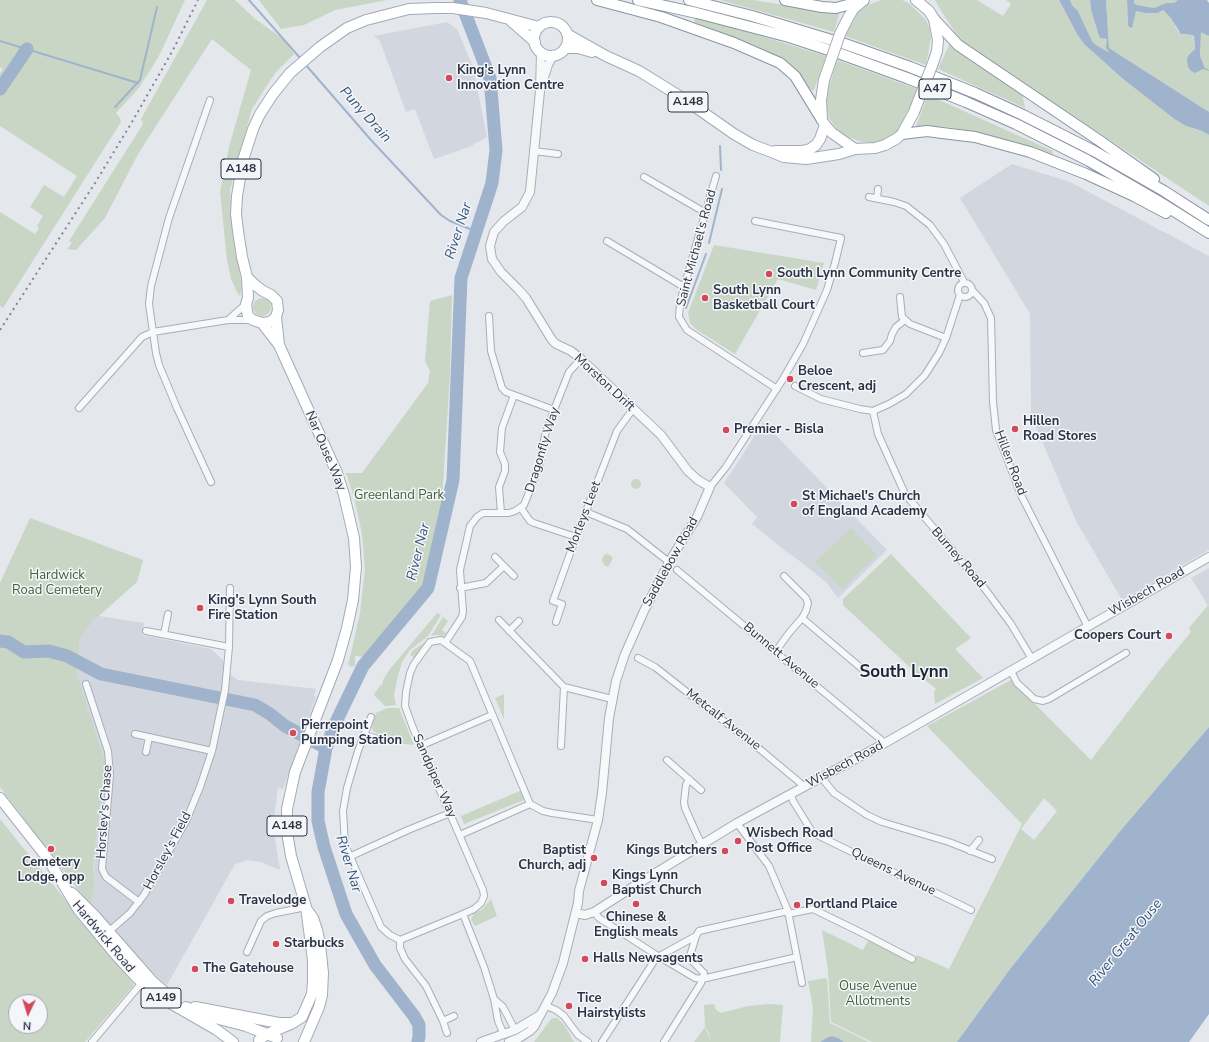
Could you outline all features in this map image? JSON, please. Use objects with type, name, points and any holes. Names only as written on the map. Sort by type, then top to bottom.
[{"type":"main road","points":[[597,0],[661,17],[734,43],[780,63],[795,76],[823,123],[842,141],[855,149]]},
{"type":"main road","name":"A47","points":[[638,0],[789,37],[900,75],[966,102],[1016,124],[1089,161],[1158,201],[1209,234]]},
{"type":"main road","name":"A47","points":[[689,0],[752,16],[845,44],[910,67],[975,93],[1023,115],[1094,151],[1209,219]]},
{"type":"main road","points":[[785,0],[836,8],[863,0]]},
{"type":"main road","name":"A148","points":[[769,151],[810,149],[820,140],[823,123],[821,100],[824,80],[840,34],[854,8],[863,0]]},
{"type":"main road","points":[[916,0],[931,15]]},
{"type":"main road","name":"Nar Ouse Way","points":[[257,1041],[267,1034],[302,1017],[310,1000],[313,987],[312,954],[306,907],[291,856],[286,823],[287,809],[295,772],[306,740],[338,660],[353,600],[356,567],[354,538],[344,495],[337,473],[279,345],[258,321],[248,316],[247,277],[242,257],[236,214],[238,189],[243,160],[260,114],[273,94],[290,73],[320,47],[347,28],[366,20],[409,9],[436,8],[453,8],[486,14],[539,27]]},
{"type":"main road","name":"A148","points":[[568,34],[606,56],[639,71],[753,145],[784,157],[806,159],[839,154],[855,149],[875,148],[885,145],[902,134],[914,112],[937,51],[938,40],[931,15]]},
{"type":"main road","name":"A47","points":[[931,15],[958,45],[1100,140],[1209,219]]},
{"type":"main road","name":"Nar Ouse Way","points":[[510,20],[535,42]]},
{"type":"main road","points":[[546,22],[555,22],[563,27],[568,34],[568,42],[565,48],[561,52],[553,55],[547,55],[541,52],[537,48],[535,42],[535,34],[539,27],[546,22]]},
{"type":"main road","name":"A148","points":[[565,48],[578,48],[606,56]]},
{"type":"main road","name":"A47","points":[[902,134],[926,131],[975,137],[1030,152],[1134,196],[1209,234]]},
{"type":"main road","name":"Nar Ouse Way","points":[[247,277],[277,301],[278,310],[276,317],[279,345]]},
{"type":"main road","points":[[247,301],[255,293],[263,291]]},
{"type":"main road","points":[[258,321],[270,322],[276,317]]},
{"type":"main road","name":"Hardwick Road","points":[[0,798],[48,859],[78,909],[105,935],[116,955],[145,979],[169,1003],[217,1030],[233,1042]]},
{"type":"main road","name":"Nar Ouse Way","points":[[304,1042],[320,1007],[324,973],[317,930],[313,918],[306,907]]},
{"type":"main road","name":"Hardwick Road","points":[[145,979],[176,1001],[195,1011],[207,1016],[246,1026],[280,1040]]},
{"type":"main road","name":"Hardwick Road","points":[[176,1001],[273,1022],[294,1022]]},
{"type":"main road","points":[[257,1041],[269,1037],[280,1040]]},
{"type":"street","points":[[922,0],[931,15]]},
{"type":"street","name":"Morston Drift","points":[[541,52],[540,91],[530,192],[522,206],[499,225],[494,232],[490,246],[492,258],[500,272],[526,298],[552,340],[556,344],[571,351],[581,359],[661,435],[688,471],[698,480],[710,487]]},
{"type":"street","name":"Morston Drift","points":[[540,91],[548,65],[553,55]]},
{"type":"street","points":[[210,100],[169,218],[151,286],[149,304],[159,365],[211,482]]},
{"type":"street","points":[[534,151],[558,154]]},
{"type":"street","name":"Saint Michael's Road","points":[[716,176],[684,287],[679,317],[686,330],[777,389]]},
{"type":"street","points":[[644,177],[706,213]]},
{"type":"street","points":[[877,198],[878,189]]},
{"type":"street","name":"Hillen Road","points":[[868,197],[906,206],[930,225],[944,244],[964,282],[969,284],[972,290],[984,303],[991,318],[993,402],[996,430],[1022,497],[1088,627]]},
{"type":"street","name":"Saddlebow Road","points":[[576,913],[579,891],[598,820],[612,699],[616,681],[626,654],[644,612],[669,562],[697,517],[710,487],[726,467],[777,389],[803,344],[827,290],[835,263],[841,238],[755,221]]},
{"type":"street","points":[[607,241],[684,287]]},
{"type":"street","points":[[796,386],[820,399],[848,407],[873,411],[890,404],[906,394],[925,375],[939,353],[946,338],[960,295],[958,286],[964,282]]},
{"type":"street","points":[[960,295],[967,297],[971,294],[972,290]]},
{"type":"street","points":[[900,297],[902,318],[910,324],[946,338]]},
{"type":"street","points":[[228,320],[247,301]]},
{"type":"street","points":[[489,316],[491,351],[500,382],[506,392],[554,410]]},
{"type":"street","points":[[79,408],[142,337],[153,332],[228,320],[243,319],[258,321]]},
{"type":"street","points":[[863,353],[883,350],[890,341],[896,327],[905,320]]},
{"type":"street","name":"Dragonfly Way","points":[[445,643],[462,617],[463,612],[460,588],[460,570],[470,526],[474,520],[483,513],[515,511],[521,508],[527,500],[539,467],[545,435],[554,410],[569,372],[581,359]]},
{"type":"street","points":[[501,513],[499,487],[505,471],[505,464],[500,452],[502,428],[514,395]]},
{"type":"street","name":"Morleys Leet","points":[[556,622],[562,604],[553,601],[576,537],[617,431],[633,409]]},
{"type":"street","name":"Burney Road","points":[[873,411],[878,434],[905,494],[985,589],[1011,624],[1032,659]]},
{"type":"street","points":[[521,508],[530,521],[576,537]]},
{"type":"street","points":[[586,512],[627,529],[669,562]]},
{"type":"street","points":[[495,557],[514,576]]},
{"type":"street","name":"Wisbech Road","points":[[576,913],[585,915],[594,912],[738,823],[885,743],[1209,557]]},
{"type":"street","points":[[460,588],[486,584],[504,566]]},
{"type":"street","name":"Bunnett Avenue","points":[[678,570],[885,743]]},
{"type":"street","points":[[776,651],[802,618],[808,604],[806,598],[784,576]]},
{"type":"street","name":"Horsley's Field","points":[[105,935],[139,902],[186,821],[200,787],[212,751],[225,693],[229,647],[230,588]]},
{"type":"street","points":[[164,634],[168,614]]},
{"type":"street","points":[[802,618],[867,673]]},
{"type":"street","points":[[499,620],[564,687],[612,699]]},
{"type":"street","points":[[509,631],[519,621]]},
{"type":"street","points":[[146,631],[229,647]]},
{"type":"street","name":"Sandpiper Way","points":[[400,940],[474,909],[481,903],[484,896],[483,890],[460,835],[407,715],[405,706],[407,684],[414,664],[430,642],[441,640],[445,643]]},
{"type":"street","points":[[445,643],[470,662],[530,804],[543,811],[598,820]]},
{"type":"street","points":[[1011,670],[1017,683],[1034,699],[1043,701],[1049,699],[1126,653]]},
{"type":"street","name":"Metcalf Avenue","points":[[638,658],[660,672],[762,750],[805,787]]},
{"type":"street","name":"Horsley's Chase","points":[[86,684],[108,751],[110,775],[102,869],[106,877],[139,902]]},
{"type":"street","points":[[560,746],[564,687]]},
{"type":"street","points":[[420,746],[492,715]]},
{"type":"street","points":[[371,717],[351,772],[343,810],[345,845],[381,927],[390,935],[400,940],[400,948],[405,959],[426,986],[443,1021],[447,1033]]},
{"type":"street","points":[[136,734],[212,751]]},
{"type":"street","points":[[364,735],[375,738]]},
{"type":"street","points":[[146,752],[149,737]]},
{"type":"street","points":[[667,760],[701,790]]},
{"type":"street","points":[[821,777],[834,793],[867,815],[882,822],[949,842],[992,859]]},
{"type":"street","points":[[689,779],[686,785],[684,802],[685,808],[702,844]]},
{"type":"street","name":"Queens Avenue","points":[[790,794],[804,819],[815,834],[971,910]]},
{"type":"street","points":[[460,835],[530,804]]},
{"type":"street","points":[[350,857],[408,830],[450,813]]},
{"type":"street","points":[[738,823],[769,866],[788,912],[802,983]]},
{"type":"street","points":[[970,851],[979,840]]},
{"type":"street","points":[[247,952],[261,921],[267,916],[306,907]]},
{"type":"street","points":[[664,1042],[701,983],[704,973],[692,962],[690,956],[699,931],[788,912],[813,909],[862,932],[912,959]]},
{"type":"street","points":[[594,912],[599,918],[695,978],[702,978],[797,957]]},
{"type":"street","points":[[480,1042],[506,1038],[519,1038],[530,1032],[534,1027],[552,993],[563,963],[576,913]]},
{"type":"street","points":[[463,914],[484,967],[494,999],[498,1021],[506,1038]]},
{"type":"street","points":[[602,1042],[658,956],[696,936]]},
{"type":"street","points":[[92,1042],[145,979]]},
{"type":"street","points":[[494,999],[503,1007],[515,1030]]},
{"type":"street","points":[[546,1006],[556,1010],[564,1016],[578,1035],[588,1042]]},
{"type":"street","points":[[506,1038],[515,1030],[540,1015]]},
{"type":"street","points":[[443,1021],[454,1016]]},
{"type":"shaded area","points":[[447,22],[457,29],[473,67],[487,137],[469,147],[434,159],[415,109],[406,112],[380,41],[374,36]]},
{"type":"shaded area","points":[[1012,164],[1070,182],[1209,256],[1209,550],[1122,600],[1076,521],[1031,415],[1030,314],[960,198]]},
{"type":"shaded area","name":"St Michael's Church of England Academy","points":[[763,422],[887,550],[838,598],[827,583],[752,524],[757,517],[724,483]]},
{"type":"shaded area","points":[[1209,568],[1209,607],[1191,578]]},
{"type":"shaded area","points":[[99,616],[144,623],[142,635],[211,649],[222,659],[232,676],[238,680],[316,689],[314,696],[316,697],[283,789],[278,788],[273,826],[280,870],[261,862],[247,860],[235,864],[167,985],[158,978],[91,907],[95,883],[77,675],[80,639],[93,621]]},
{"type":"green space","points":[[0,0],[185,0],[160,54],[151,69],[138,89],[116,113],[121,122],[3,308],[0,306],[0,212],[35,234],[39,228],[37,226],[43,216],[30,207],[44,185],[64,197],[77,176],[0,126],[0,73],[3,69],[0,67]]},
{"type":"green space","points":[[207,0],[235,0],[254,18],[283,39],[294,54],[275,73],[252,109],[230,190],[233,231],[242,287],[240,296],[231,279],[227,260],[220,192],[229,147],[251,70],[212,39],[138,154],[105,218],[76,250],[67,249],[72,243],[69,241],[143,124],[141,119]]},
{"type":"green space","points":[[259,0],[387,0],[335,10],[304,25],[281,29]]},
{"type":"green space","points":[[720,0],[753,0],[839,15],[834,32]]},
{"type":"green space","points":[[882,0],[902,0],[910,4],[925,19],[930,28],[931,37],[926,65],[845,36],[859,11],[868,5]]},
{"type":"green space","points":[[935,0],[977,0],[1003,16],[1011,4],[1006,0],[1059,0],[1084,44],[1123,79],[1173,118],[1209,135],[1209,206],[961,41]]},
{"type":"green space","points":[[1070,0],[1090,0],[1091,10],[1098,33],[1100,38],[1107,39],[1110,52],[1096,45],[1092,41],[1078,11],[1072,5]]},
{"type":"green space","points":[[1106,0],[1127,0],[1128,25],[1131,28],[1136,11],[1158,13],[1163,10],[1170,17],[1178,31],[1184,35],[1193,35],[1195,49],[1193,52],[1203,69],[1209,71],[1209,112],[1109,48]]},
{"type":"green space","points":[[1134,0],[1178,0],[1174,3],[1166,3],[1154,8],[1137,5],[1134,3]]},
{"type":"green space","points":[[695,18],[748,32],[826,56],[814,90],[811,90],[800,74],[777,56],[694,22]]},
{"type":"green space","points":[[1201,31],[1209,36],[1209,70],[1205,68],[1200,56]]},
{"type":"green space","points":[[949,45],[1022,93],[1025,108],[938,69]]},
{"type":"green space","points":[[837,60],[917,89],[902,125],[893,135],[872,143],[862,142],[843,135],[836,128],[829,118],[826,106],[827,94]]},
{"type":"green space","points":[[928,95],[1053,151],[1053,156],[1032,147],[977,132],[947,127],[916,126]]},
{"type":"green space","points":[[714,245],[824,263],[816,290],[778,279],[735,354],[697,330],[690,323],[688,313]]},
{"type":"green space","name":"Greenland Park","points":[[452,295],[450,374],[442,502],[425,579],[418,593],[366,657],[355,656],[355,666],[351,667],[348,664],[360,613],[365,569],[362,534],[354,497],[346,473],[362,473],[428,383],[430,371],[425,361],[430,301]]},
{"type":"green space","points":[[262,298],[268,301],[271,307],[268,313],[262,316],[256,313],[253,307],[256,301]]},
{"type":"green space","points":[[634,479],[638,479],[641,484],[638,489],[634,489],[631,486],[631,482]]},
{"type":"green space","name":"Hardwick Road Cemetery","points":[[30,518],[143,560],[137,582],[93,621],[80,639],[77,675],[105,762],[93,864],[95,883],[91,907],[0,787],[0,583]]},
{"type":"green space","points":[[851,528],[877,555],[842,589],[815,562]]},
{"type":"green space","points":[[607,554],[613,558],[608,567],[604,565],[602,560],[604,555]]},
{"type":"green space","points":[[891,554],[971,638],[955,649],[983,678],[935,704],[934,692],[936,689],[915,672],[843,605],[843,599]]},
{"type":"green space","name":"Ouse Avenue Allotments","points":[[1208,605],[1209,727],[1121,830],[1010,969],[957,1042],[872,1042],[831,1022],[828,970],[822,930],[863,950],[869,939],[913,962],[917,955],[949,969],[1022,824],[927,726],[1011,680],[1091,760],[1191,632],[1189,628]],"holes":[[[1044,798],[1057,811],[1034,840],[1021,829]]]},
{"type":"green space","points":[[437,613],[441,615],[428,636],[410,650],[402,662],[394,695],[396,705],[385,706],[374,695],[376,691],[383,683],[383,680],[390,669]]},
{"type":"green space","points":[[443,617],[448,621],[442,630],[446,633],[443,636],[431,636]]},
{"type":"green space","points":[[425,642],[415,658],[410,655],[412,651]]},
{"type":"green space","points":[[504,694],[504,719],[495,698]]},
{"type":"green space","points":[[387,708],[399,708],[414,745],[380,741],[381,735],[373,731],[372,727],[376,713]]},
{"type":"green space","points":[[522,790],[524,800],[464,824],[461,816]]},
{"type":"green space","points":[[0,819],[134,985],[85,1042],[0,1042]]},
{"type":"green space","points":[[491,899],[497,916],[475,926],[471,920],[474,913],[483,909]]},
{"type":"green space","points":[[827,978],[830,1023],[869,1042],[844,1042],[840,1039],[826,1038],[820,1042],[811,1042],[813,1008],[808,981]]},
{"type":"green space","points":[[714,1004],[716,1010],[721,1013],[748,1006],[769,1004],[783,1005],[780,1042],[711,1042],[708,1031],[705,1027],[704,1005]]},
{"type":"green space","points":[[552,1018],[557,1018],[565,1026],[574,1042],[534,1042]]},
{"type":"green space","points":[[705,1027],[711,1042],[694,1042]]},
{"type":"water","points":[[1059,0],[1070,0],[1072,5],[1078,11],[1092,41],[1109,52],[1106,48],[1107,39],[1100,38],[1098,33],[1091,10],[1090,0],[1106,0],[1109,48],[1209,112],[1209,135],[1186,126],[1173,118],[1123,79],[1084,44]]},
{"type":"water","points":[[1127,0],[1134,0],[1134,3],[1137,5],[1154,8],[1166,3],[1174,3],[1178,0],[1207,0],[1209,3],[1209,36],[1201,32],[1200,56],[1205,68],[1209,71],[1203,69],[1195,73],[1191,71],[1188,67],[1187,60],[1188,56],[1195,49],[1194,37],[1193,35],[1181,34],[1170,17],[1163,10],[1158,13],[1136,11],[1132,28],[1129,27]]},
{"type":"water","name":"River Great Ouse","points":[[1209,727],[1209,1014],[1189,1042],[957,1042],[1010,969],[1121,830]]},
{"type":"water","points":[[832,1036],[844,1042],[820,1042],[826,1038]]},
{"type":"waterway","name":"Puny Drain","points":[[249,0],[301,59]]},
{"type":"waterway","name":"River Nar","points":[[418,1042],[419,1025],[414,1016],[375,965],[346,914],[324,847],[318,821],[318,792],[326,748],[335,724],[363,666],[428,588],[453,480],[461,278],[492,183],[496,150],[490,78],[460,0]]},
{"type":"waterway","points":[[115,107],[140,80],[157,7]]},
{"type":"waterway","points":[[0,41],[138,83]]},
{"type":"waterway","points":[[0,89],[27,49]]},
{"type":"waterway","name":"Puny Drain","points":[[305,64],[371,140],[441,215],[450,221],[475,231]]},
{"type":"waterway","points":[[720,146],[721,170]]},
{"type":"waterway","points":[[709,243],[722,189]]},
{"type":"waterway","points":[[686,308],[706,254]]},
{"type":"waterway","points":[[0,641],[8,642],[24,652],[49,651],[67,656],[101,674],[255,705],[270,714],[285,726],[326,748]]},
{"type":"railway","points":[[0,330],[95,183],[132,122],[173,50],[198,0]]},
{"type":"place","name":"King's Lynn Innovation Centre","points":[[449,78]]},
{"type":"place","name":"South Lynn Community Centre","points":[[769,274]]},
{"type":"place","name":"South Lynn Basketball Court","points":[[705,298]]},
{"type":"place","name":"Beloe Crescent, adj","points":[[790,379]]},
{"type":"place","name":"Hillen Road Stores","points":[[1015,429]]},
{"type":"place","name":"Premier - Bisla","points":[[726,430]]},
{"type":"place","name":"St Michael's Church of England Academy","points":[[794,504]]},
{"type":"place","name":"King's Lynn South Fire Station","points":[[200,608]]},
{"type":"place","name":"Coopers Court","points":[[1169,636]]},
{"type":"place","name":"Pierrepoint Pumping Station","points":[[293,733]]},
{"type":"place","name":"Wisbech Road Post Office","points":[[738,841]]},
{"type":"place","name":"Cemetery Lodge, opp","points":[[51,849]]},
{"type":"place","name":"Kings Butchers","points":[[725,851]]},
{"type":"place","name":"Baptist Church, adj","points":[[594,858]]},
{"type":"place","name":"Kings Lynn Baptist Church","points":[[604,883]]},
{"type":"place","name":"Travelodge","points":[[231,901]]},
{"type":"place","name":"Chinese & English meals","points":[[636,904]]},
{"type":"place","name":"Portland Plaice","points":[[797,905]]},
{"type":"place","name":"Starbucks","points":[[276,944]]},
{"type":"place","name":"Halls Newsagents","points":[[585,959]]},
{"type":"place","name":"The Gatehouse","points":[[195,969]]},
{"type":"place","name":"Tice Hairstylists","points":[[569,1006]]},
{"type":"district","name":"South Lynn","points":[[904,673]]}]
